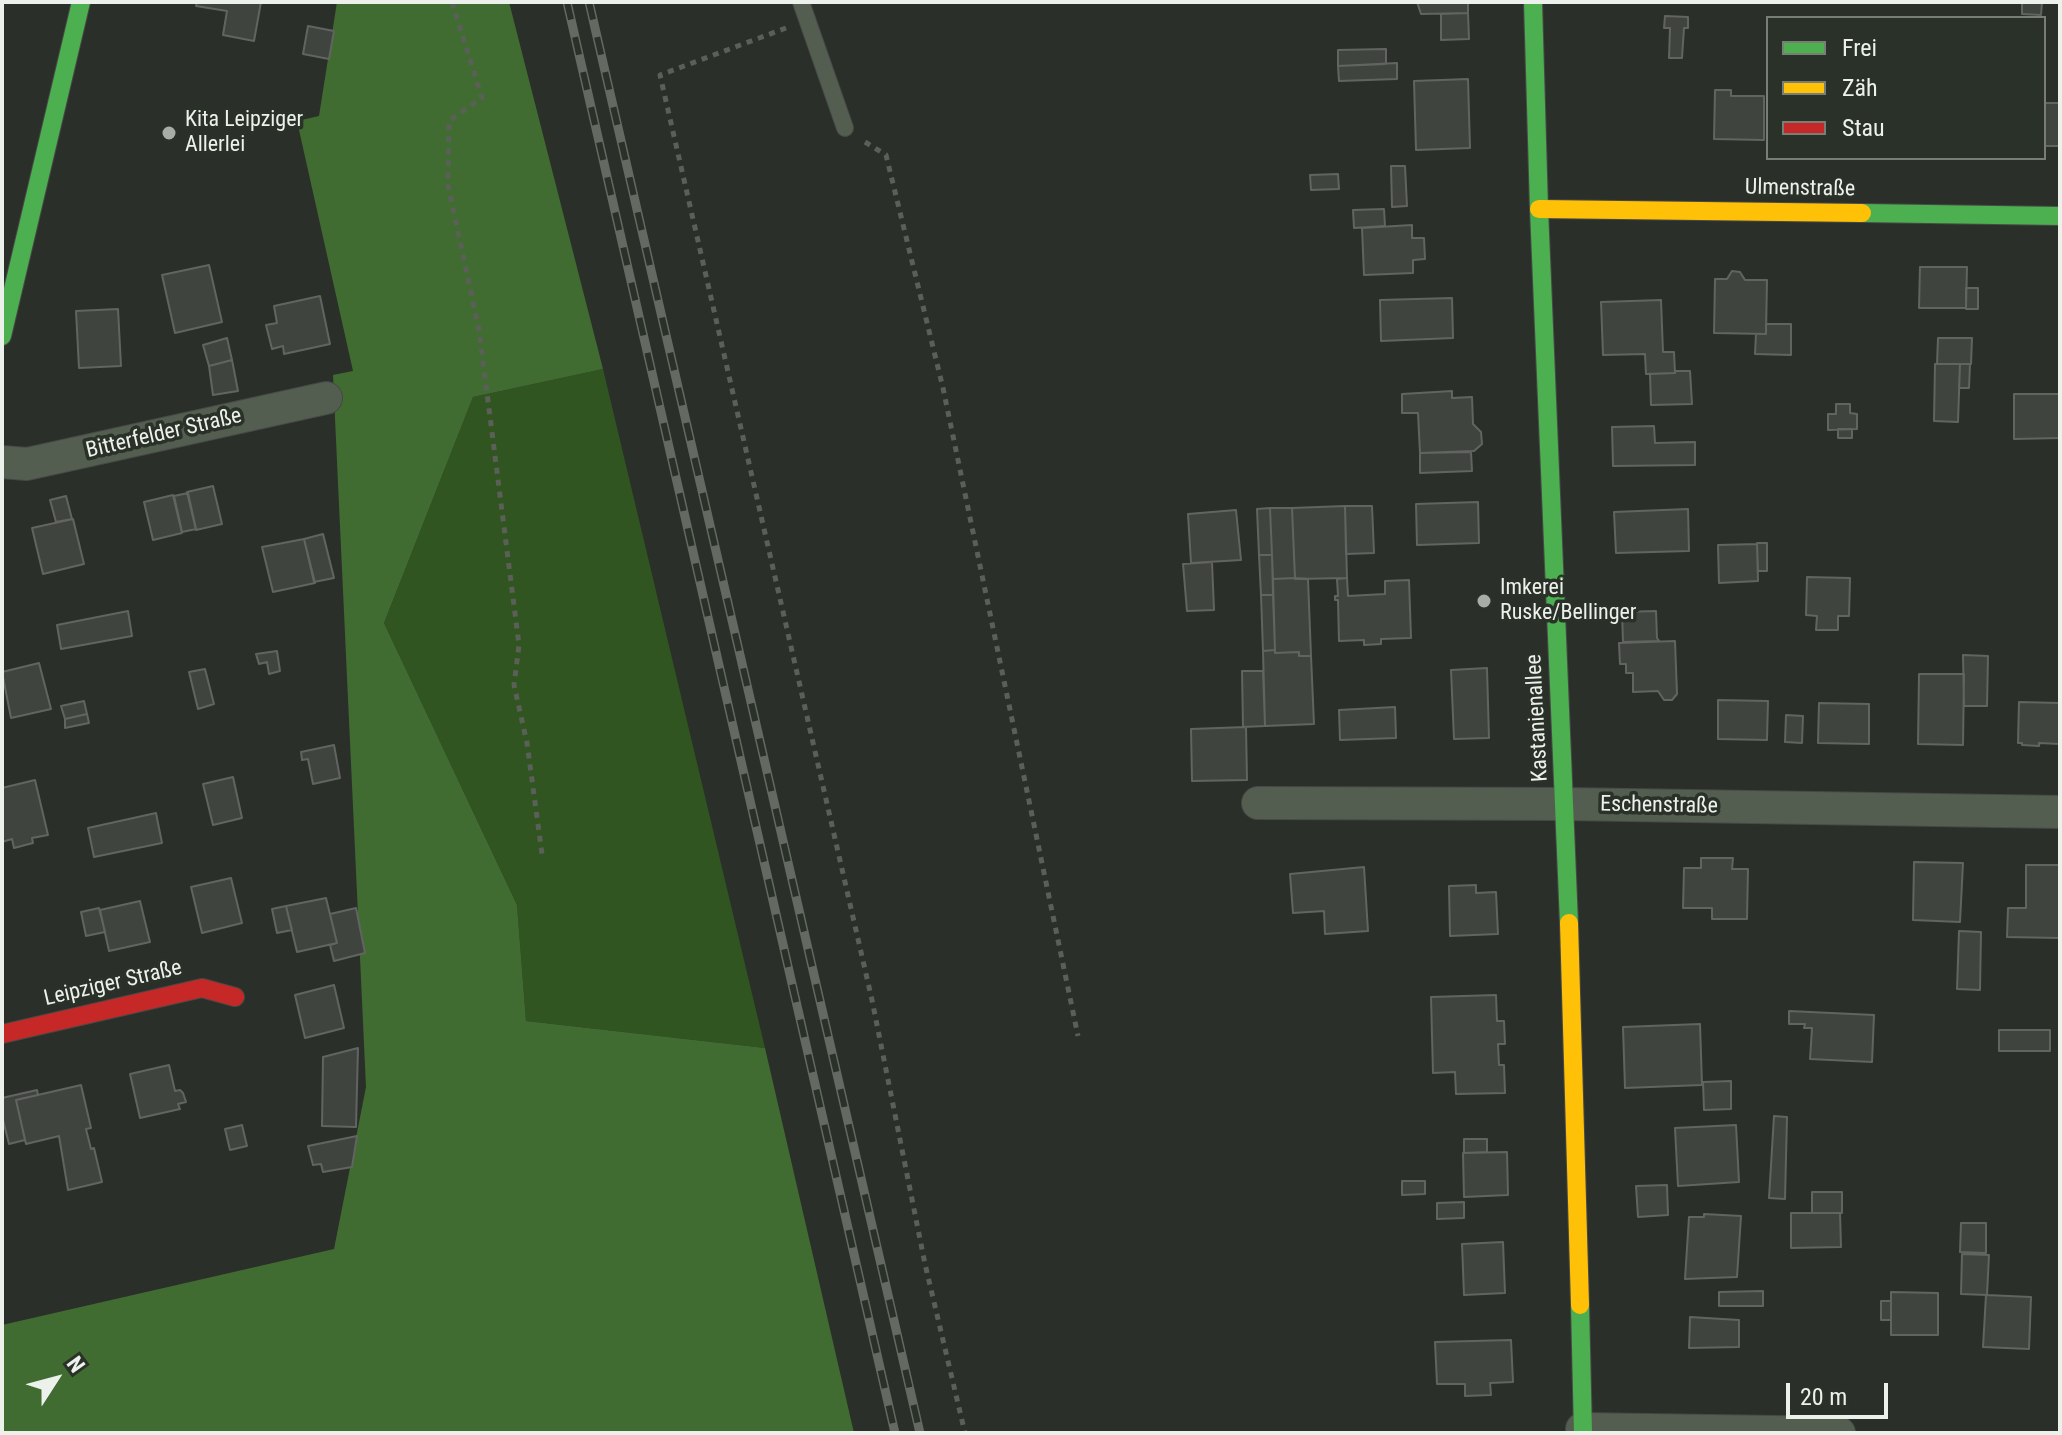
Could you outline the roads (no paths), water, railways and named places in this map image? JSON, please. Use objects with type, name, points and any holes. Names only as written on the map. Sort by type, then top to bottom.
[{"type":"street","points":[[2,336],[81,2]]},
{"type":"street","name":"Kastanienallee","points":[[1533,2],[1539,209],[1566,804],[1582,1431]]},
{"type":"street","name":"Ulmenstraße","points":[[1539,209],[2060,216]]},
{"type":"street","name":"Bitterfelder Straße","points":[[2,462],[27,464],[326,398]]},
{"type":"street","name":"Eschenstraße","points":[[1258,803],[1566,804],[2060,812]]},
{"type":"street","name":"Leipziger Straße","points":[[2,1034],[202,988],[235,997]]},
{"type":"street","points":[[1582,1431],[1839,1433]]},
{"type":"lane","points":[[801,2],[845,128]]},
{"type":"railway","points":[[567,2],[895,1433]]},
{"type":"railway","points":[[589,2],[920,1433]]},
{"type":"place","name":"Kita Leipziger Allerlei","points":[[169,133]]},
{"type":"place","name":"Imkerei Ruske/Bellinger","points":[[1484,601]]}]
